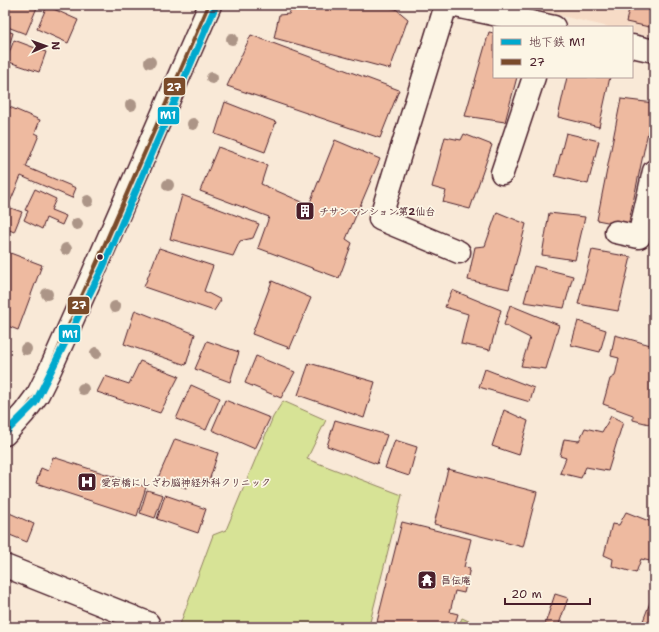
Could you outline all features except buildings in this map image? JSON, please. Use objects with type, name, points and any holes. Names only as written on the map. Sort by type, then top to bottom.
[{"type":"street","points":[[5,434],[24,413],[38,394],[50,370],[96,269],[210,5]]},
{"type":"street","points":[[446,5],[380,219],[459,252]]},
{"type":"street","points":[[451,5],[547,26]]},
{"type":"street","points":[[633,46],[654,51]]},
{"type":"street","points":[[502,173],[534,78]]},
{"type":"street","points":[[616,232],[639,237],[654,172]]},
{"type":"street","points":[[5,566],[148,623]]},
{"type":"shaded area","points":[[514,5],[654,5],[654,37],[633,32],[633,26],[605,26]]},
{"type":"green space","points":[[283,401],[326,420],[307,459],[402,495],[369,626],[371,627],[179,627],[213,535],[226,530],[273,417]]},
{"type":"green space","points":[[462,618],[482,627],[458,627]]},
{"type":"metro line","name":"M1","points":[[5,433],[35,403],[103,267],[216,5]]},
{"type":"transit line","name":"27","points":[[5,434],[24,413],[38,394],[50,370],[210,5]]},
{"type":"place","name":"チサンマンション第2仙台","points":[[305,211]]},
{"type":"place","name":"愛宕橋にしざわ脳神経外科クリニック","points":[[87,482]]},
{"type":"place","name":"昌伝庵","points":[[427,580]]}]
